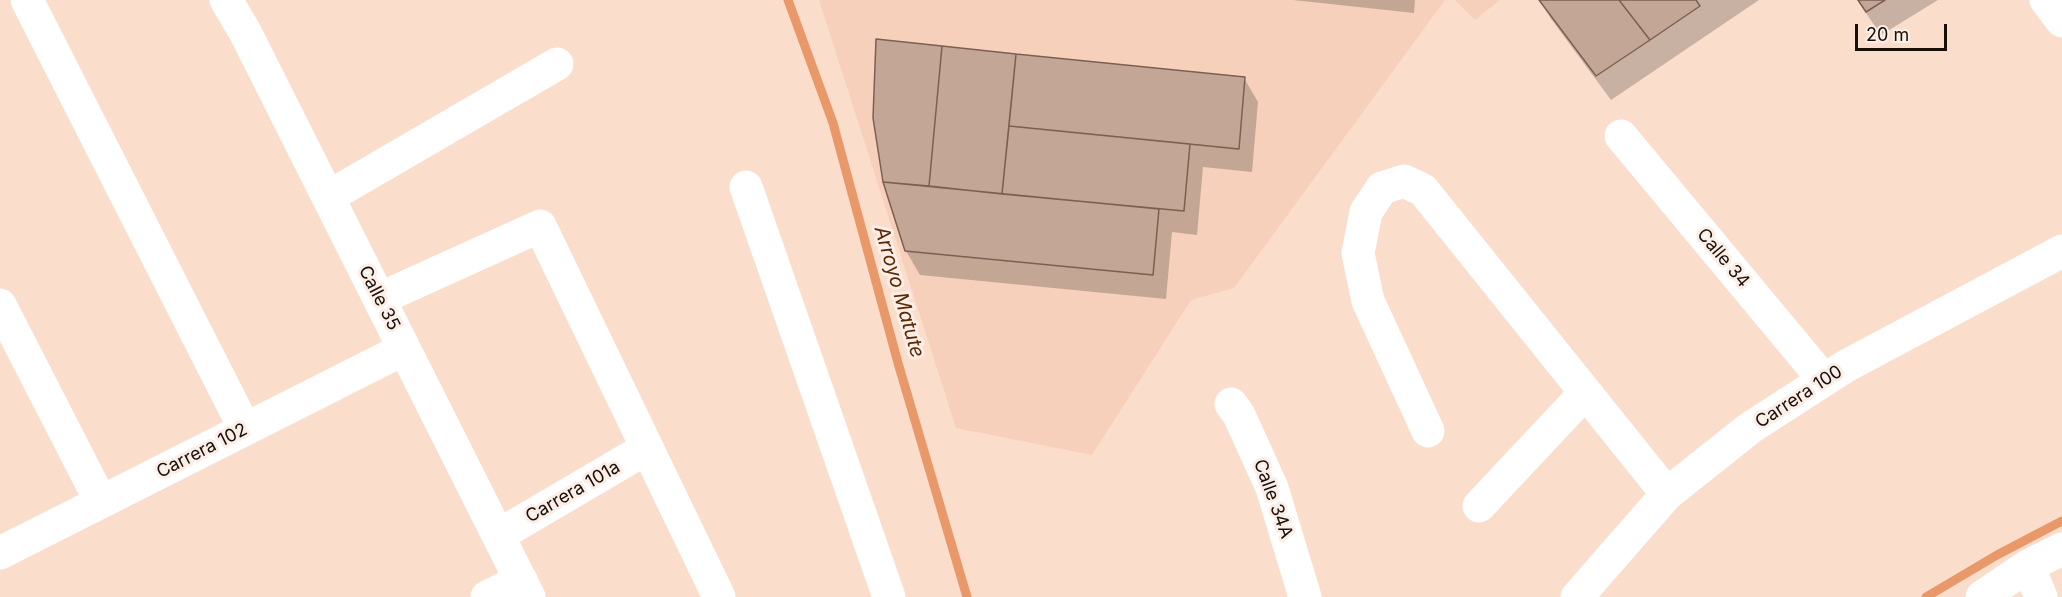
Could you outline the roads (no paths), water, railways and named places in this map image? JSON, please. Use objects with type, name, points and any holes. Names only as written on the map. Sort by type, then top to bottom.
[{"type":"street","points":[[27,0],[245,429]]},
{"type":"street","name":"Calle 35","points":[[226,0],[245,32],[525,589]]},
{"type":"street","points":[[2046,0],[2062,21]]},
{"type":"street","points":[[328,197],[557,64]]},
{"type":"street","name":"Calle 34","points":[[1621,136],[1824,380]]},
{"type":"street","points":[[1428,431],[1368,301],[1358,253],[1366,212],[1382,188],[1404,181],[1423,190],[1667,494]]},
{"type":"street","points":[[746,187],[889,597]]},
{"type":"street","points":[[379,299],[540,226],[719,597]]},
{"type":"street","name":"Carrera 100","points":[[1577,597],[1667,494],[1750,428],[1846,366],[2062,251]]},
{"type":"street","points":[[0,305],[101,502]]},
{"type":"street","name":"Carrera 102","points":[[0,553],[404,349]]},
{"type":"street","points":[[1479,506],[1585,393]]},
{"type":"street","name":"Calle 34A","points":[[1231,404],[1239,415],[1272,488],[1305,597]]},
{"type":"street","name":"Carrera 101a","points":[[498,536],[647,448]]},
{"type":"street","points":[[1982,597],[2028,566],[2062,549]]},
{"type":"street","points":[[2028,566],[2042,597]]},
{"type":"street","points":[[487,597],[525,589]]},
{"type":"waterway","name":"Arroyo Matute","points":[[788,0],[833,123],[898,363],[967,597]]},
{"type":"waterway","name":"Arroyo Matute","points":[[1926,597],[1997,555],[2062,521]]}]
